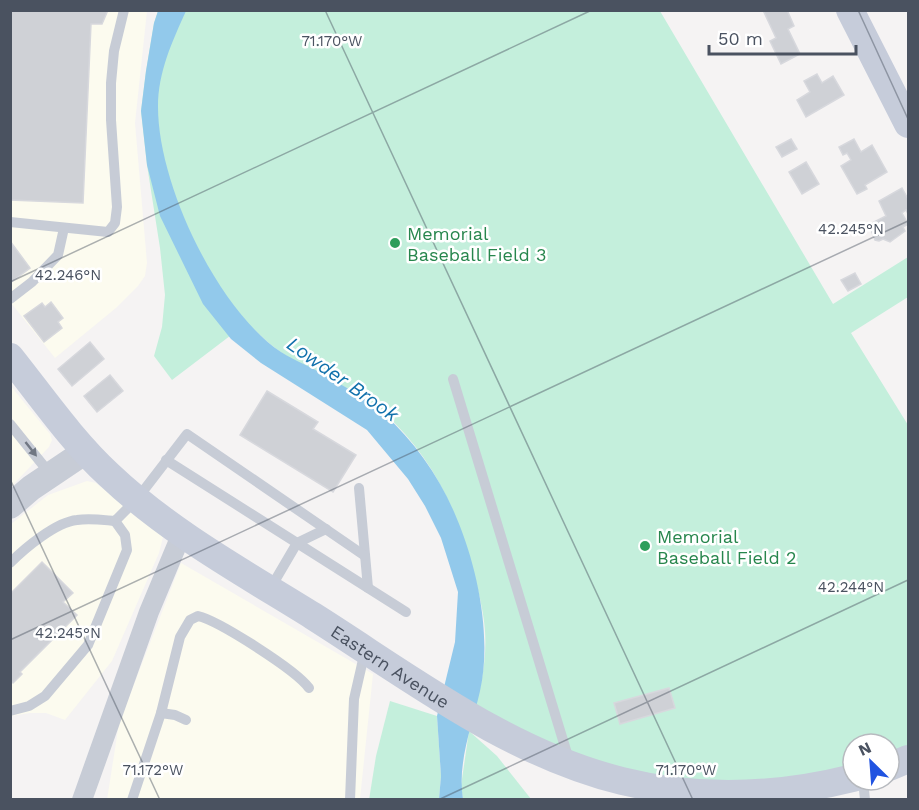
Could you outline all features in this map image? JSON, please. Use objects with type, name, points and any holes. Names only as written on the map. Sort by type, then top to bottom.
[{"type":"main road","points":[[850,10],[909,124]]},
{"type":"main road","name":"Eastern Avenue","points":[[10,357],[86,451],[108,475],[136,499],[182,533],[269,589],[420,685],[509,738],[571,766],[624,782],[679,792],[768,793],[837,786]]},
{"type":"street","points":[[10,507],[86,451]]},
{"type":"street","points":[[82,800],[149,612],[182,533]]},
{"type":"lane","points":[[10,222],[108,232],[115,223],[117,207],[111,83],[114,51],[124,10]]},
{"type":"lane","points":[[10,299],[33,282],[58,255],[64,228]]},
{"type":"lane","points":[[453,378],[571,766]]},
{"type":"lane","points":[[10,424],[51,475]]},
{"type":"lane","points":[[10,563],[63,524],[78,519],[115,521],[136,499],[187,434],[365,556]]},
{"type":"lane","points":[[166,460],[406,612]]},
{"type":"lane","points":[[359,488],[368,588]]},
{"type":"lane","points":[[10,711],[29,706],[45,696],[88,645],[127,550],[125,536],[115,521]]},
{"type":"lane","points":[[269,589],[297,543],[326,529]]},
{"type":"lane","points":[[132,800],[161,713],[180,637],[190,620],[198,616],[216,622],[297,675],[309,688]]},
{"type":"lane","points":[[350,800],[354,699],[365,650]]},
{"type":"lane","points":[[161,713],[175,715],[186,720]]},
{"type":"shaded area","points":[[10,11],[147,11],[135,123],[147,263],[145,276],[116,308],[55,358],[11,303]]},
{"type":"shaded area","points":[[10,385],[50,434],[52,440],[49,447],[11,487]]},
{"type":"shaded area","points":[[87,481],[96,483],[163,537],[159,553],[112,661],[65,720],[46,713],[11,716],[11,524],[48,495]]},
{"type":"shaded area","points":[[181,563],[373,674],[360,799],[107,800],[119,723]]},
{"type":"green space","points":[[158,11],[660,11],[833,304],[908,257],[908,297],[851,333],[908,425],[908,759],[901,762],[901,732],[841,732],[841,779],[679,792],[472,717],[481,685],[485,653],[482,606],[470,558],[443,490],[431,469],[402,430],[372,404],[282,353],[247,323],[172,380],[154,356],[162,327],[165,295],[141,111],[154,23]]},
{"type":"green space","points":[[390,701],[437,716],[441,776],[439,799],[369,800],[376,756]]},
{"type":"green space","points":[[469,731],[497,756],[531,799],[463,799],[461,786]]},
{"type":"water","points":[[158,11],[186,11],[171,46],[160,82],[158,107],[161,138],[168,172],[180,207],[195,242],[214,276],[257,332],[281,352],[356,394],[396,425],[417,449],[435,476],[451,504],[465,539],[481,604],[484,649],[480,691],[462,772],[463,799],[439,799],[441,776],[437,716],[455,642],[458,592],[441,538],[408,479],[367,430],[261,363],[231,339],[203,304],[160,216],[147,165],[141,111],[154,23]]},
{"type":"building","points":[[10,10],[108,10],[102,24],[91,24],[83,203],[10,200]]},
{"type":"building","points":[[763,10],[787,10],[794,26],[788,29],[800,54],[781,64],[770,41],[776,38]]},
{"type":"building","points":[[817,74],[822,83],[833,76],[844,95],[806,117],[797,100],[810,92],[804,81]]},
{"type":"building","points":[[791,139],[797,149],[782,157],[776,147]]},
{"type":"building","points":[[854,139],[861,152],[872,145],[887,172],[865,185],[867,189],[857,194],[841,166],[851,160],[847,153],[843,155],[839,147]]},
{"type":"building","points":[[806,162],[819,184],[802,194],[789,172]]},
{"type":"building","points":[[902,188],[908,199],[908,214],[906,210],[902,213],[908,224],[903,227],[905,231],[890,242],[883,239],[875,240],[871,230],[872,223],[886,216],[879,201]]},
{"type":"building","points":[[10,241],[30,268],[10,283]]},
{"type":"building","points":[[855,273],[861,284],[848,291],[841,280]]},
{"type":"building","points":[[51,302],[63,318],[58,322],[62,328],[44,342],[24,316],[42,303],[45,307]]},
{"type":"building","points":[[90,342],[104,359],[72,386],[58,369]]},
{"type":"building","points":[[110,375],[123,391],[97,412],[84,396]]},
{"type":"building","points":[[267,391],[318,422],[313,429],[356,455],[333,492],[240,435]]},
{"type":"building","points":[[42,562],[73,593],[63,602],[77,615],[20,672],[22,674],[13,683],[10,680],[10,594]]},
{"type":"building","points":[[669,688],[675,708],[620,724],[614,703]]},
{"type":"place","name":"Memorial Baseball Field 3","points":[[395,243]]},
{"type":"place","name":"Memorial Baseball Field 2","points":[[645,546]]},
{"type":"water label","name":"Lowder Brook","points":[[343,379]]}]
